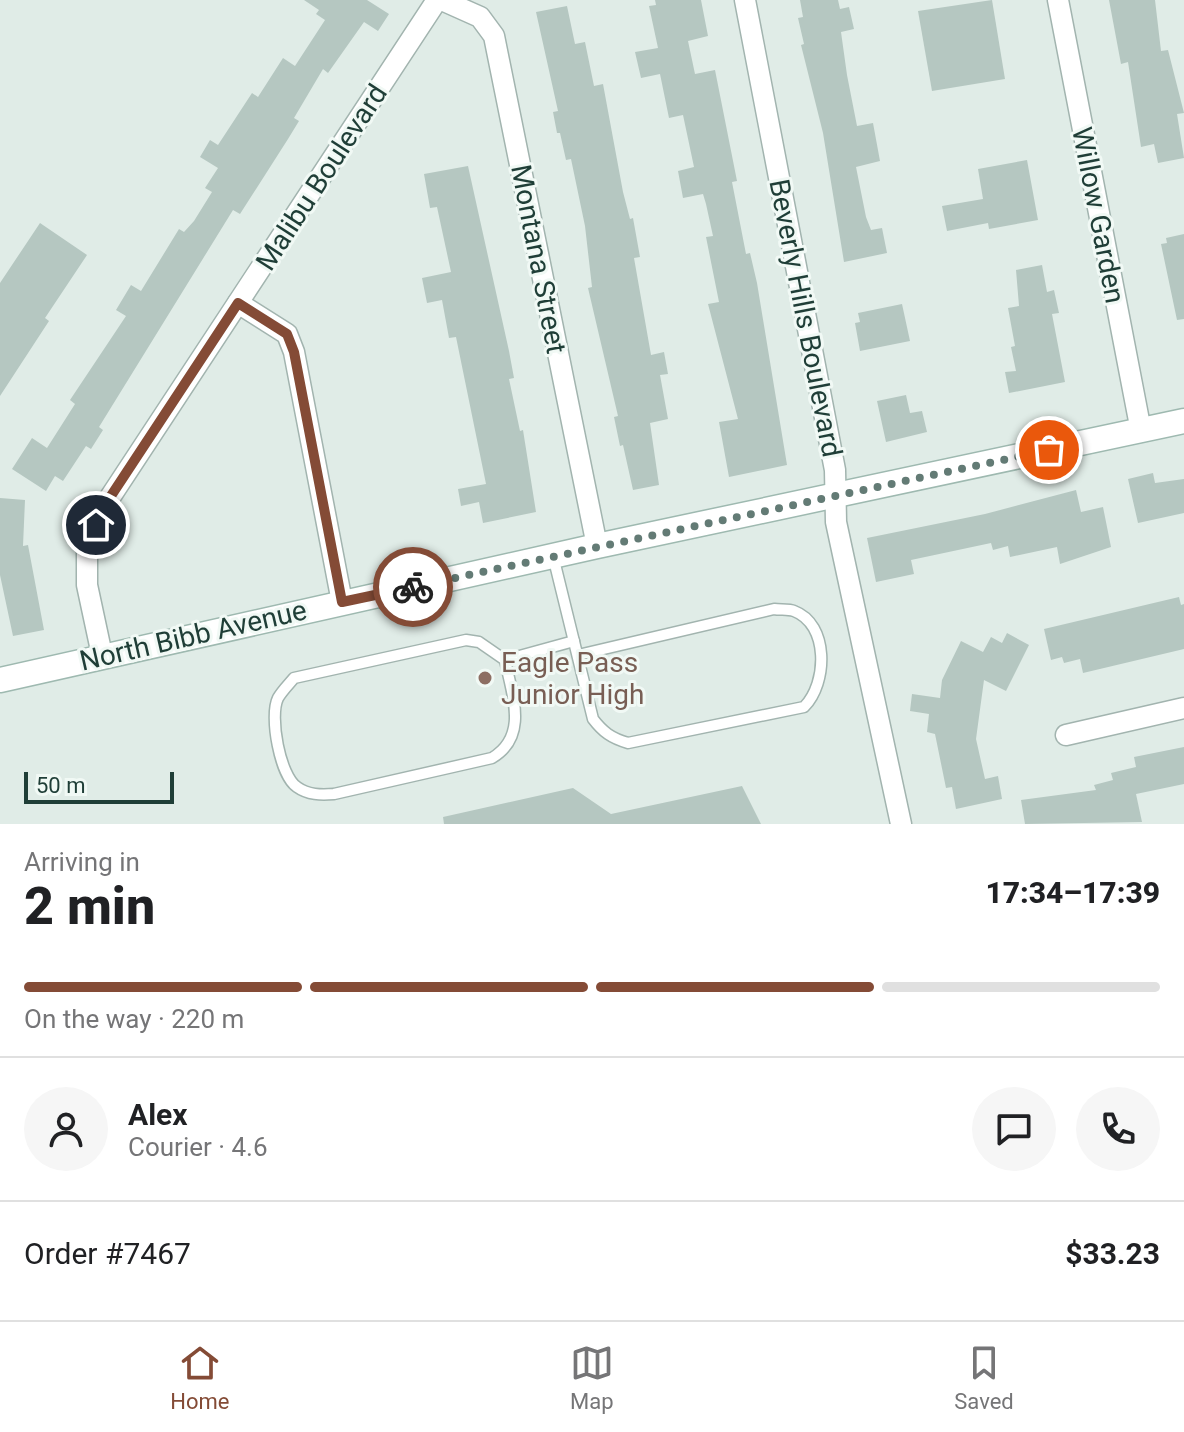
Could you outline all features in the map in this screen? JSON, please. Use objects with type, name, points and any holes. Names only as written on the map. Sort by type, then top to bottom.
[{"type":"main road","name":"North Bibb Avenue","points":[[0,680],[597,546],[1184,421]]},
{"type":"street","name":"Malibu Boulevard","points":[[102,655],[87,585],[87,544],[105,505],[440,0]]},
{"type":"street","name":"Montana Street","points":[[440,0],[480,17],[494,36],[597,546]]},
{"type":"street","name":"Beverly Hills Boulevard","points":[[745,0],[835,470],[836,522],[901,824]]},
{"type":"street","name":"Willow Garden","points":[[1058,0],[1141,431]]},
{"type":"street","points":[[238,303],[287,334],[294,352],[342,602]]},
{"type":"street","points":[[1066,735],[1184,708]]},
{"type":"lane","points":[[553,556],[593,719],[603,732],[628,743],[804,707],[816,695],[821,681],[818,643],[811,626],[795,611],[774,609],[578,655]]},
{"type":"lane","points":[[466,640],[479,642],[505,660],[515,709],[514,732],[507,749],[492,758],[334,794],[316,795],[296,787],[286,773],[273,721],[278,698],[294,678],[466,640]]},
{"type":"lane","points":[[505,660],[574,641]]},
{"type":"building","points":[[304,0],[367,0],[389,14],[378,31],[364,22],[328,73],[323,69],[294,118],[299,121],[240,214],[233,210],[99,427],[103,430],[91,449],[86,446],[63,481],[55,476],[46,491],[12,469],[32,438],[47,448],[75,404],[70,400],[126,316],[116,310],[131,285],[141,291],[179,229],[184,232],[194,221],[212,192],[205,188],[218,168],[200,157],[210,140],[218,145],[252,93],[258,97],[283,58],[295,66],[325,20],[316,14],[319,10]]},
{"type":"building","points":[[655,0],[701,0],[708,36],[688,41],[695,74],[715,70],[737,181],[732,182],[746,254],[750,253],[757,283],[787,465],[729,477],[719,422],[738,419],[708,304],[719,302],[706,237],[713,236],[706,204],[703,194],[683,198],[678,171],[694,167],[683,115],[669,118],[660,74],[641,78],[635,52],[658,48],[649,6],[656,5]]},
{"type":"building","points":[[800,0],[838,0],[840,9],[849,7],[854,29],[841,32],[857,126],[873,123],[880,161],[856,167],[866,217],[871,230],[882,228],[887,253],[844,262],[823,133],[801,45],[804,44],[798,18],[803,17]]},
{"type":"building","points":[[992,0],[1005,79],[932,91],[918,11]]},
{"type":"building","points":[[1109,0],[1155,0],[1161,51],[1168,50],[1184,113],[1177,114],[1184,158],[1158,163],[1154,144],[1141,147],[1128,62],[1121,64]]},
{"type":"building","points":[[567,6],[575,44],[585,42],[594,86],[603,84],[623,192],[630,219],[633,218],[640,257],[634,258],[651,355],[664,352],[668,374],[660,375],[668,419],[650,423],[659,485],[633,490],[623,445],[620,446],[614,417],[618,416],[588,288],[592,287],[585,226],[571,159],[566,160],[560,133],[557,133],[553,112],[558,111],[536,12]]},
{"type":"building","points":[[1027,160],[1038,220],[989,229],[988,223],[947,231],[942,206],[983,199],[978,169]]},
{"type":"building","points":[[468,166],[509,351],[514,378],[509,379],[520,431],[523,430],[536,512],[483,523],[479,502],[461,506],[458,489],[486,484],[456,337],[449,338],[442,300],[427,303],[422,278],[451,272],[437,207],[430,208],[424,174]]},
{"type":"building","points":[[40,223],[87,255],[45,318],[49,321],[0,396],[0,283]]},
{"type":"building","points":[[1184,234],[1184,319],[1177,320],[1161,244],[1167,243],[1166,238]]},
{"type":"building","points":[[1042,265],[1047,292],[1054,290],[1059,313],[1052,314],[1065,382],[1009,393],[1005,372],[1016,371],[1008,308],[1019,306],[1016,270]]},
{"type":"building","points":[[902,304],[910,341],[860,351],[855,323],[860,322],[858,313]]},
{"type":"building","points":[[906,395],[910,413],[922,411],[927,432],[886,442],[877,401]]},
{"type":"building","points":[[1153,473],[1155,483],[1184,479],[1184,513],[1138,523],[1128,479]]},
{"type":"building","points":[[1076,490],[1081,512],[1103,507],[1111,547],[1060,564],[1057,547],[1010,557],[1008,546],[993,550],[991,543],[911,560],[914,574],[876,582],[867,538],[985,514]]},
{"type":"building","points":[[0,498],[25,500],[23,546],[28,545],[44,630],[13,636],[0,575]]},
{"type":"building","points":[[1179,597],[1181,605],[1184,604],[1184,649],[1083,673],[1080,659],[1064,663],[1062,657],[1051,660],[1044,629]]},
{"type":"building","points":[[1007,633],[1029,645],[1006,691],[984,680],[976,739],[985,779],[998,776],[1002,799],[956,809],[952,787],[946,788],[935,734],[927,732],[929,714],[910,711],[912,694],[940,698],[942,680],[961,641],[983,652],[991,637],[1002,643]]},
{"type":"building","points":[[1184,747],[1184,784],[1136,794],[1142,822],[1025,824],[1021,800],[1096,790],[1094,785],[1113,780],[1111,773],[1136,767],[1134,757]]},
{"type":"building","points":[[742,786],[761,824],[444,824],[443,817],[573,788],[611,814]]},
{"type":"way so far","points":[[413,587],[1049,450]]},
{"type":"place","name":"Eagle Pass Junior High","points":[[485,678]]},
{"type":"route","points":[[96,525],[105,505],[238,303],[287,334],[294,352],[342,602],[413,587]]}]
